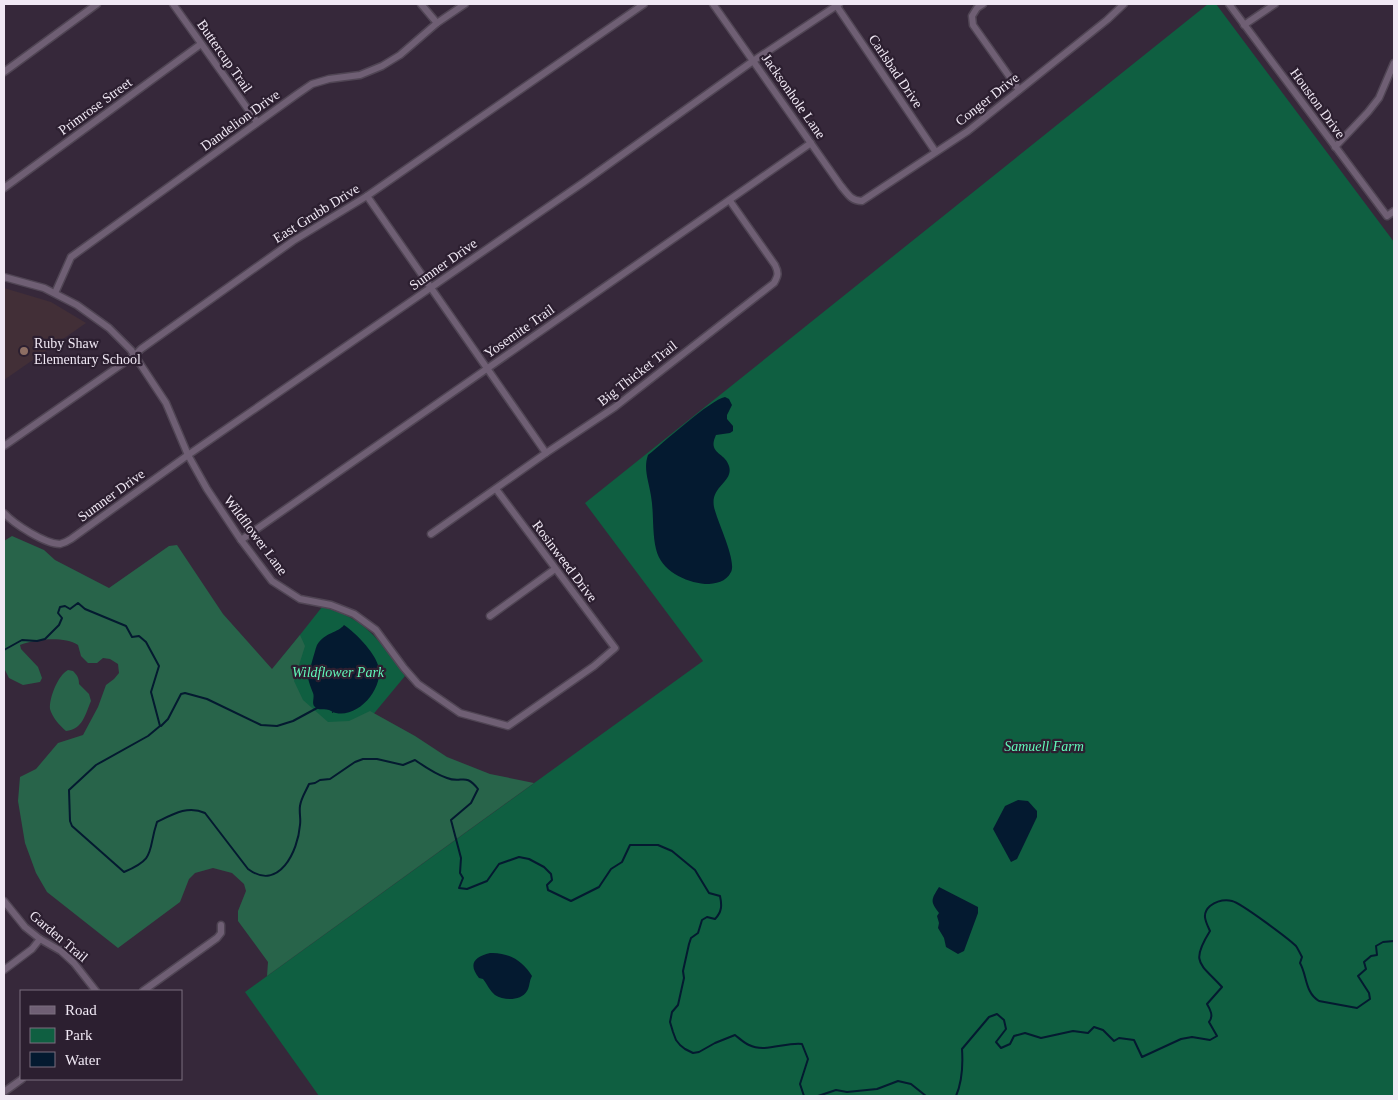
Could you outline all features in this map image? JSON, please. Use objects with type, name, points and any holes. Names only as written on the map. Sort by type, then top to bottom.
[{"type":"street","points":[[4,72],[97,4]]},
{"type":"street","name":"Buttercup Trail","points":[[173,4],[257,122]]},
{"type":"street","points":[[422,4],[437,23]]},
{"type":"street","name":"Dandelion Drive","points":[[55,293],[71,257],[257,122],[312,84],[329,79],[360,75],[382,66],[400,55],[437,23],[465,4]]},
{"type":"street","name":"East Grubb Drive","points":[[4,446],[135,355],[293,241],[367,196],[644,4]]},
{"type":"street","name":"Jacksonhole Lane","points":[[713,4],[841,186],[850,198],[856,201]]},
{"type":"street","points":[[983,4],[977,8],[972,16],[973,25],[1018,90]]},
{"type":"street","name":"Conger Drive","points":[[856,201],[862,201],[867,198],[935,151],[968,131],[1107,20],[1124,4]]},
{"type":"street","name":"Houston Drive","points":[[1229,4],[1387,216],[1394,211]]},
{"type":"street","points":[[1244,25],[1276,4]]},
{"type":"street","name":"Sumner Drive","points":[[4,513],[17,524],[49,542],[62,544],[71,539],[188,455],[584,182],[753,61],[837,5]]},
{"type":"street","name":"Carlsbad Drive","points":[[837,5],[935,151]]},
{"type":"street","name":"Primrose Street","points":[[4,188],[201,44]]},
{"type":"street","points":[[1334,146],[1368,112],[1379,98],[1394,63]]},
{"type":"street","name":"Yosemite Trail","points":[[241,540],[730,201],[811,142]]},
{"type":"street","points":[[367,196],[546,453]]},
{"type":"street","name":"Big Thicket Trail","points":[[431,534],[615,406],[774,283],[778,277],[775,265],[730,201]]},
{"type":"street","name":"Wildflower Lane","points":[[4,277],[32,284],[55,293],[100,321],[135,355],[166,403],[188,455],[207,489],[241,540],[272,581],[300,599],[330,604],[354,614],[376,630],[418,684],[460,713],[508,726],[594,666],[615,648]]},
{"type":"street","name":"Rosinweed Drive","points":[[496,489],[615,648]]},
{"type":"street","points":[[490,616],[555,569]]},
{"type":"street","name":"Garden Trail","points":[[4,901],[25,927],[40,939],[61,951],[74,963],[95,990]]},
{"type":"street","points":[[145,990],[217,938],[221,933],[221,925]]},
{"type":"street","points":[[4,970],[32,949],[40,939]]},
{"type":"street","points":[[4,1092],[21,1080]]},
{"type":"shaded area","name":"Ruby Shaw Elementary School","points":[[4,288],[51,302],[86,323],[4,380]]},
{"type":"green space","name":"Samuell Farm","points":[[1208,4],[1216,4],[1394,242],[1394,1096],[319,1096],[245,992],[703,661],[585,503]]},
{"type":"green space","points":[[12,536],[44,550],[55,560],[109,588],[169,546],[177,545],[223,614],[272,669],[300,635],[305,646],[294,681],[303,700],[328,722],[349,721],[370,711],[415,736],[447,757],[490,774],[534,783],[267,976],[268,962],[238,921],[238,911],[246,891],[244,884],[232,873],[213,868],[195,873],[189,879],[180,902],[118,948],[47,892],[36,873],[25,843],[18,801],[20,777],[36,769],[58,743],[83,735],[98,707],[106,685],[119,673],[118,664],[110,659],[103,658],[97,663],[88,663],[81,656],[78,645],[65,640],[33,641],[20,645],[21,649],[38,667],[42,678],[40,682],[23,685],[9,678],[4,668],[4,541]]},
{"type":"green space","name":"Wildflower Park","points":[[322,607],[351,618],[371,632],[405,676],[347,746],[266,678]]},
{"type":"green space","points":[[68,670],[76,674],[79,684],[89,694],[91,701],[80,724],[72,730],[66,731],[52,715],[50,704],[58,682]]},
{"type":"water","points":[[725,397],[729,399],[732,405],[727,419],[733,426],[733,431],[716,435],[714,446],[727,461],[730,471],[715,494],[714,507],[729,550],[732,567],[729,575],[717,583],[697,583],[675,574],[668,569],[659,557],[655,543],[652,502],[646,470],[647,460],[648,455],[686,423]]},
{"type":"water","points":[[344,625],[359,637],[368,648],[376,660],[379,674],[374,691],[361,706],[353,711],[336,713],[327,709],[318,709],[314,706],[308,678],[317,645],[327,635]]},
{"type":"water","points":[[1018,800],[1028,801],[1037,811],[1037,817],[1017,859],[1011,862],[993,829],[1005,806]]},
{"type":"water","points":[[939,887],[978,907],[978,913],[964,951],[958,954],[946,947],[944,938],[938,928],[937,916],[939,913],[934,906],[933,900]]},
{"type":"water","points":[[490,953],[503,954],[520,962],[532,976],[528,989],[521,997],[507,999],[499,997],[492,992],[483,979],[479,978],[474,969],[474,962]]},
{"type":"waterway","points":[[4,650],[22,640],[37,641],[45,639],[59,625],[62,618],[58,613],[60,607],[65,606],[70,609],[78,603],[85,609],[126,626],[132,637],[139,636],[146,642],[159,666],[151,692],[160,726],[148,736],[96,765],[69,790],[70,821],[72,826],[124,872],[146,858],[151,847],[157,822],[187,810],[205,813],[248,869],[259,875],[269,875],[278,872],[291,856],[295,846],[300,825],[302,797],[309,784],[330,779],[355,762],[363,759],[377,759],[403,765],[415,760],[443,776],[470,781],[478,789],[471,803],[451,820],[461,858],[460,873],[463,878],[459,888],[467,889],[487,881],[499,864],[519,857],[529,859],[544,867],[551,874],[552,880],[547,885],[548,890],[571,901],[599,887],[611,869],[622,862],[630,845],[658,845],[672,851],[695,870],[709,893],[720,896],[721,905],[719,914],[715,919],[707,917],[702,920],[698,933],[691,938],[683,971],[684,978],[678,1005],[672,1012],[670,1022],[676,1040],[685,1049],[693,1053],[735,1035],[749,1045],[762,1048],[802,1044],[808,1059],[800,1084],[804,1096]]},
{"type":"waterway","points":[[161,726],[168,719],[181,694],[185,693],[207,699],[261,725],[277,726],[293,721],[317,708]]},
{"type":"waterway","points":[[956,1096],[962,1073],[962,1049],[989,1017],[997,1014],[1004,1020],[1006,1029],[996,1042],[1001,1048],[1010,1044],[1014,1036],[1025,1033],[1041,1038],[1073,1031],[1088,1033],[1094,1027],[1103,1030],[1114,1041],[1119,1038],[1134,1040],[1142,1057],[1181,1039],[1192,1037],[1210,1040],[1217,1036],[1209,1022],[1211,1015],[1207,1004],[1222,987],[1203,967],[1199,956],[1200,950],[1210,931],[1205,918],[1207,909],[1223,900],[1232,901],[1245,908],[1296,946],[1302,957],[1300,963],[1309,989],[1314,998],[1319,1001],[1357,1008],[1370,999],[1369,993],[1358,976],[1366,969],[1364,962],[1371,956],[1377,955],[1376,946],[1383,942],[1394,941]]},
{"type":"waterway","points":[[818,1096],[836,1090],[847,1092],[877,1089],[898,1081],[911,1084],[926,1096]]},
{"type":"place","name":"Ruby Shaw Elementary School","points":[[24,351]]}]
